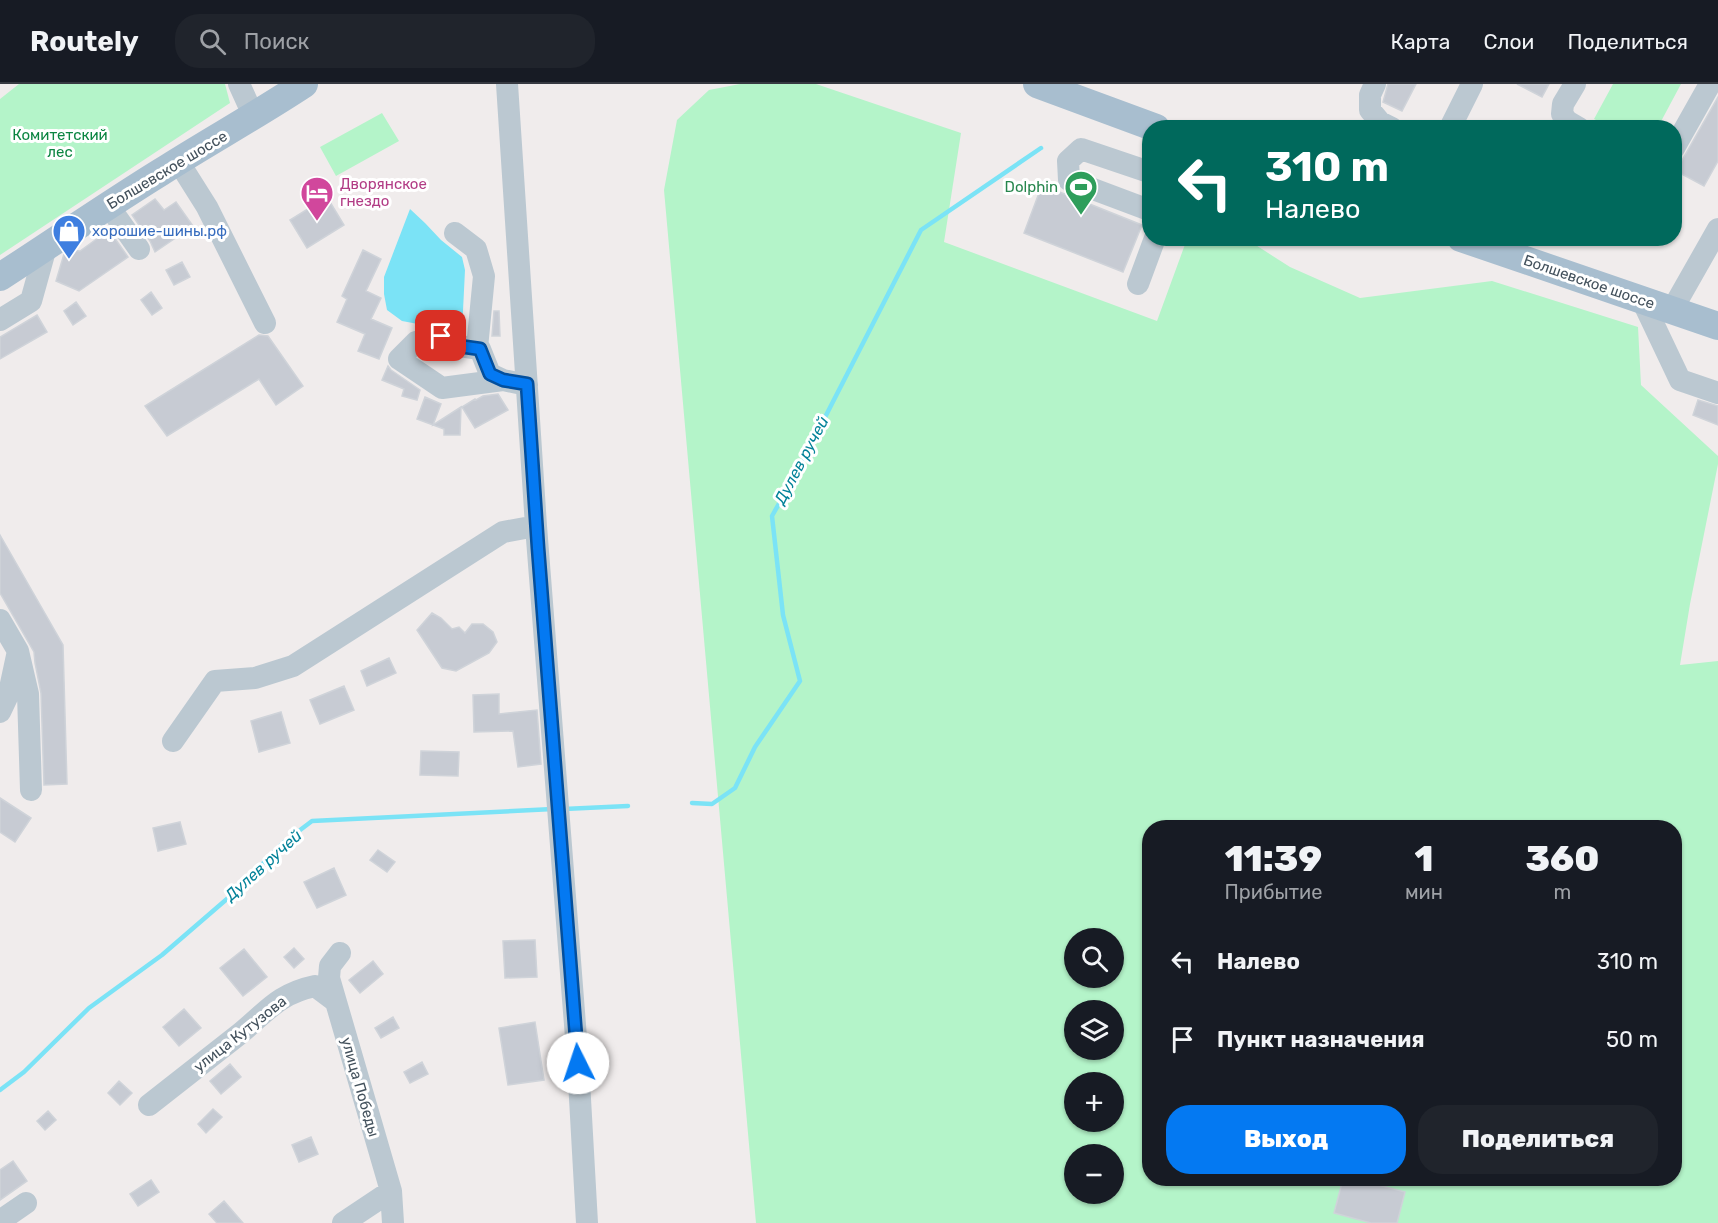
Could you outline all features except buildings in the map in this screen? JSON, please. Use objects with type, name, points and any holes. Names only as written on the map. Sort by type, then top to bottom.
[{"type":"main road","name":"Болшевское шоссе","points":[[0,277],[108,205],[254,117],[304,84]]},
{"type":"main road","points":[[1037,84],[1074,90],[1142,122]]},
{"type":"main road","name":"Болшевское шоссе","points":[[1484,246],[1718,326]]},
{"type":"street","points":[[239,84],[254,117]]},
{"type":"street","points":[[507,84],[536,526],[578,1063],[587,1223]]},
{"type":"street","points":[[1375,84],[1370,95],[1370,110],[1378,120]]},
{"type":"street","points":[[1454,120],[1472,84]]},
{"type":"street","points":[[1566,120],[1562,114],[1563,104],[1575,84]]},
{"type":"street","points":[[1682,134],[1710,84]]},
{"type":"street","points":[[1142,170],[1081,149],[1068,161],[1069,180],[1142,207]]},
{"type":"street","points":[[178,161],[207,207],[265,323]]},
{"type":"street","points":[[108,205],[139,249]]},
{"type":"street","points":[[1672,310],[1718,229]]},
{"type":"street","points":[[455,233],[476,249],[484,276],[477,348]]},
{"type":"street","points":[[1138,284],[1152,246]]},
{"type":"street","points":[[0,320],[31,301],[46,247]]},
{"type":"street","points":[[1642,300],[1680,381],[1718,393]]},
{"type":"street","points":[[503,380],[442,388],[399,359],[416,342],[441,336],[459,346],[480,349],[490,374],[503,380],[527,384]]},
{"type":"street","points":[[173,741],[215,681],[255,678],[293,666],[503,531],[536,526]]},
{"type":"street","points":[[0,620],[18,651],[28,694],[31,790]]},
{"type":"street","points":[[0,712],[9,693],[18,651]]},
{"type":"street","name":"улица Победы","points":[[340,953],[330,966],[329,978],[391,1191],[393,1223]]},
{"type":"street","name":"улица Кутузова","points":[[149,1105],[249,1026],[276,1001],[298,990],[315,986],[335,1001]]},
{"type":"street","points":[[343,1223],[391,1191]]},
{"type":"street","points":[[0,1221],[26,1203]]},
{"type":"green space","name":"Комитетский лес","points":[[19,84],[225,84],[230,103],[0,255],[0,99]]},
{"type":"green space","points":[[740,84],[816,84],[961,133],[944,242],[1157,321],[1184,246],[1257,246],[1290,267],[1360,298],[1492,281],[1638,327],[1641,385],[1718,456],[1680,665],[1718,661],[1718,1223],[756,1223],[664,190],[677,120],[709,90]]},
{"type":"green space","points":[[1613,84],[1681,84],[1662,120],[1594,119]]},
{"type":"green space","points":[[382,113],[399,141],[336,176],[320,147]]},
{"type":"water","points":[[410,209],[462,257],[465,270],[462,331],[448,337],[418,324],[402,321],[387,310],[384,277]]},
{"type":"waterway","name":"Дулев ручей","points":[[692,803],[712,804],[735,788],[755,747],[800,681],[783,615],[772,516],[921,230],[1041,148]]},
{"type":"waterway","name":"Дулев ручей","points":[[564,809],[628,806]]},
{"type":"waterway","name":"Дулев ручей","points":[[0,1090],[24,1072],[89,1008],[162,955],[235,892],[283,843],[312,821],[553,809]]},
{"type":"place","name":"Dolphin","points":[[1081,216]]},
{"type":"place","name":"Дворянское гнездо","points":[[317,222]]},
{"type":"place","name":"хорошие-шины.рф","points":[[69,260]]},
{"type":"route","points":[[441,336],[459,346],[480,349],[490,374],[503,380],[527,384],[578,1063]]}]
